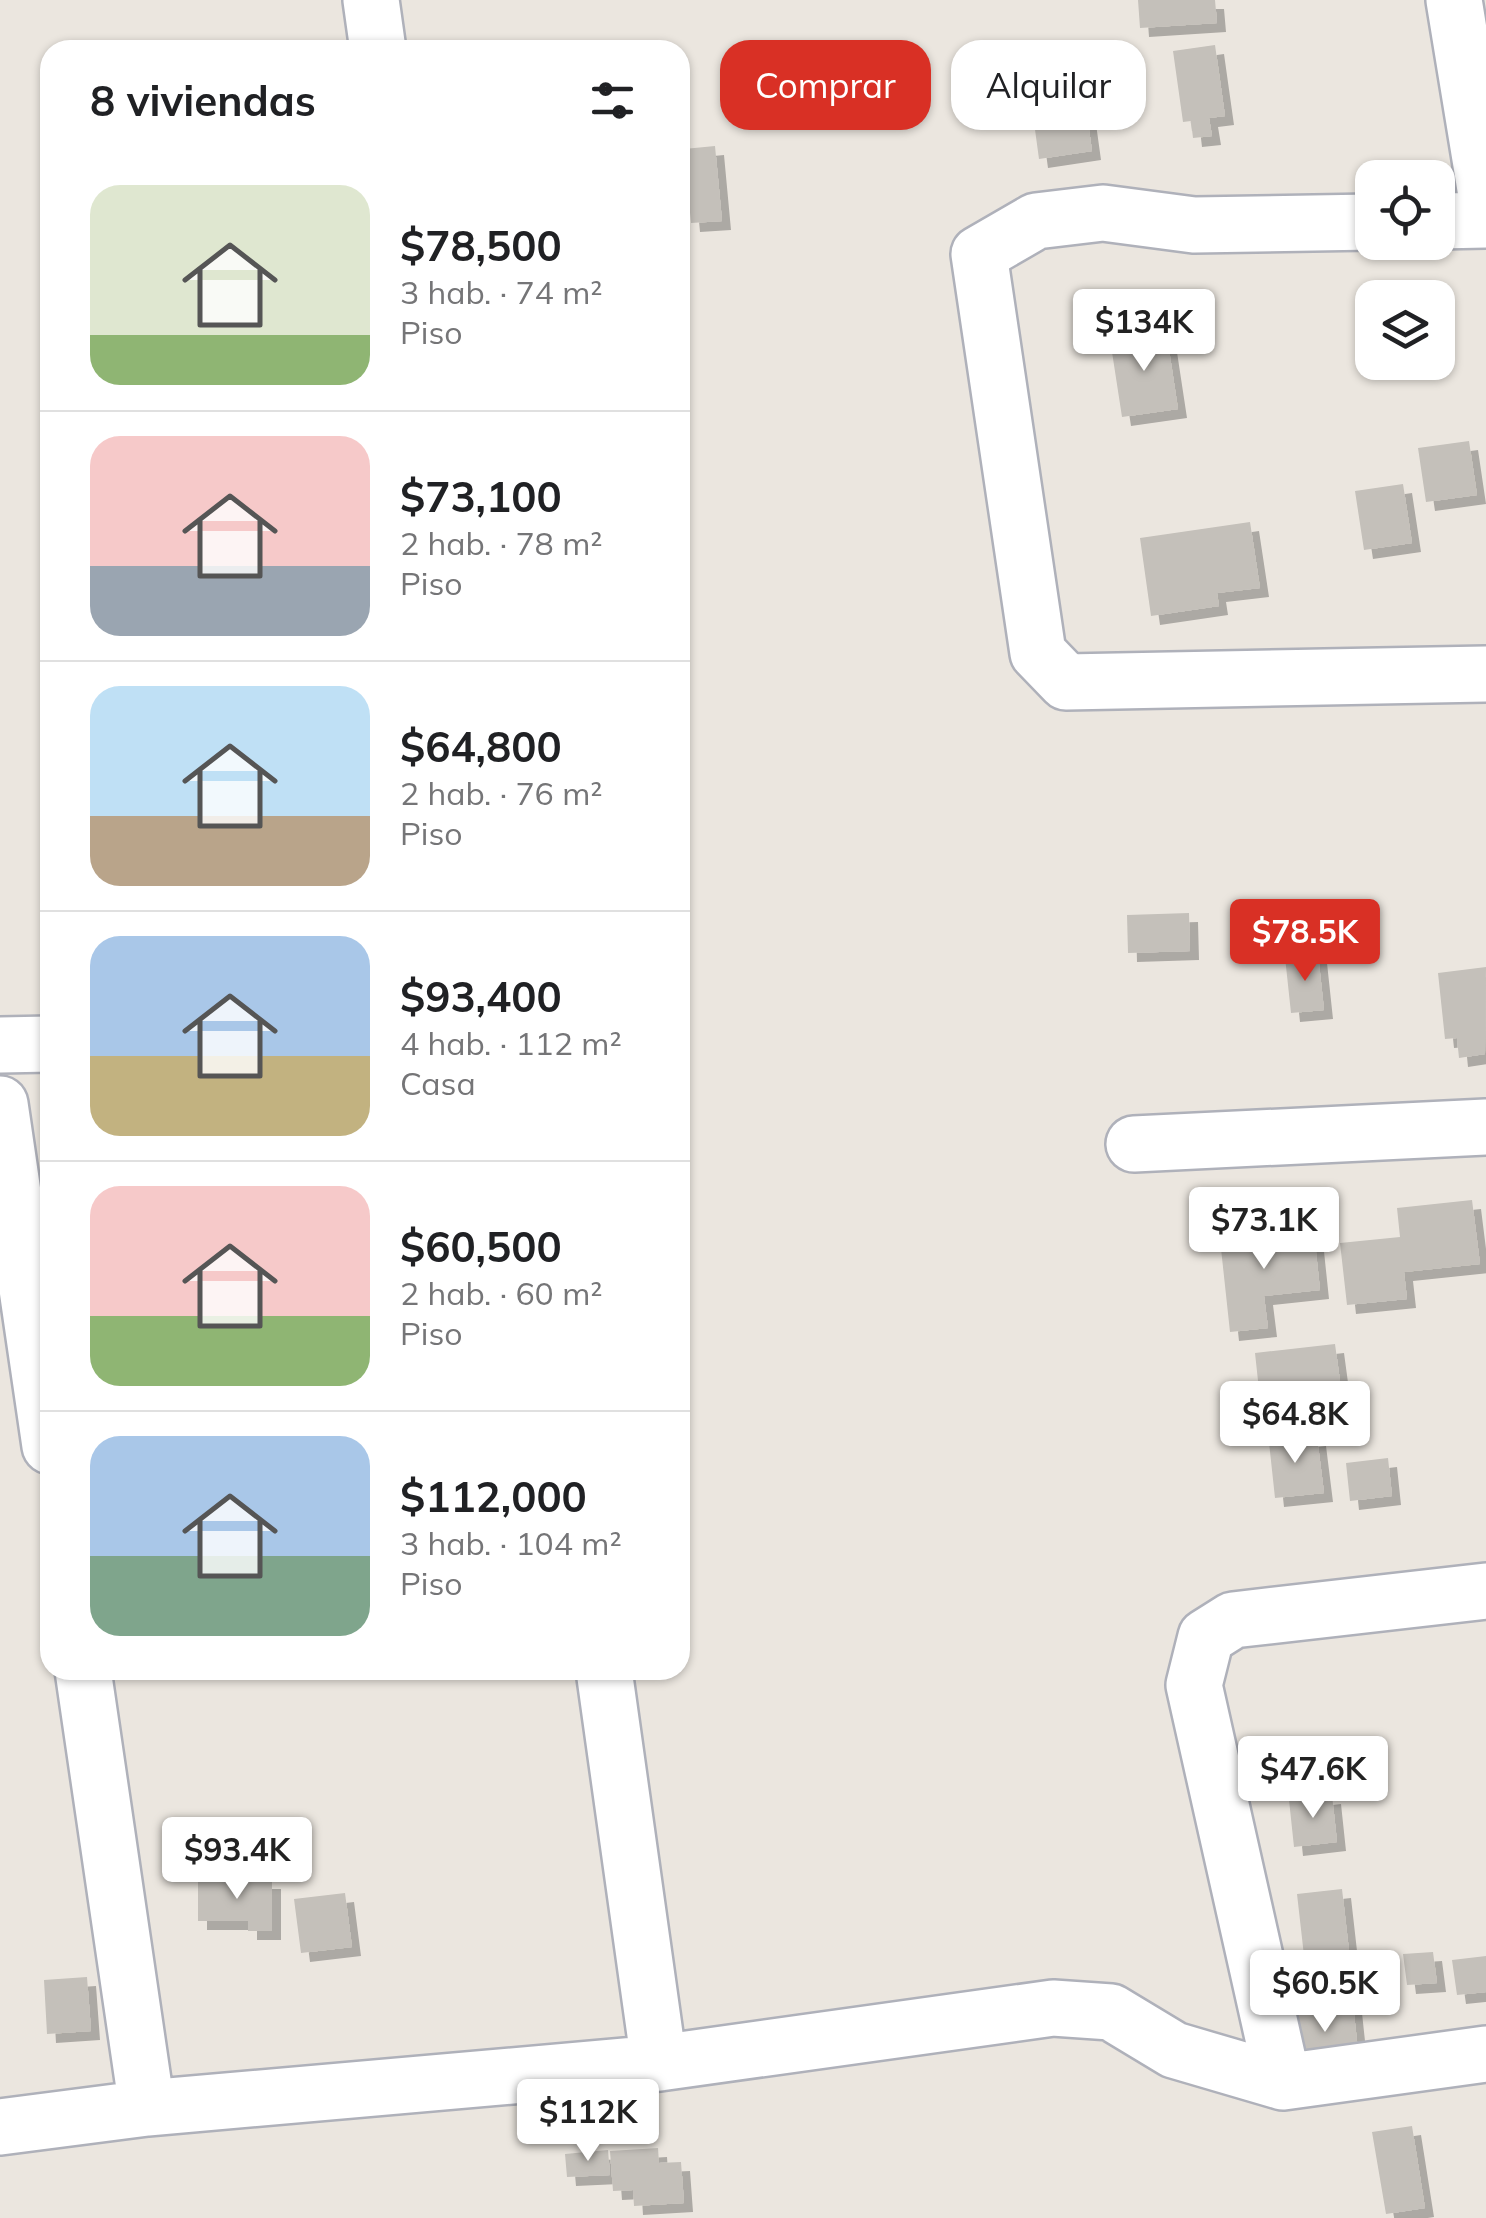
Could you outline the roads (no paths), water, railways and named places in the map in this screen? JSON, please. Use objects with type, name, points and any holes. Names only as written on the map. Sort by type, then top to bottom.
[{"type":"street","points":[[371,0],[377,40]]},
{"type":"street","points":[[1454,0],[1486,195]]},
{"type":"street","points":[[1355,222],[1194,226],[1103,213],[1036,221],[979,254],[1038,653],[1066,682],[1486,674]]},
{"type":"street","points":[[1455,221],[1486,220]]},
{"type":"street","points":[[0,1045],[40,1044]]},
{"type":"street","points":[[0,1104],[40,1378]]},
{"type":"street","points":[[1134,1144],[1486,1127]]},
{"type":"street","points":[[1282,2082],[1194,1685],[1206,1636],[1233,1620],[1486,1590]]},
{"type":"street","points":[[84,1680],[147,2108]]},
{"type":"street","points":[[605,1680],[660,2064]]},
{"type":"street","points":[[0,2126],[147,2108],[660,2064],[1053,2008],[1111,2012],[1174,2050],[1282,2082],[1486,2054]]}]
